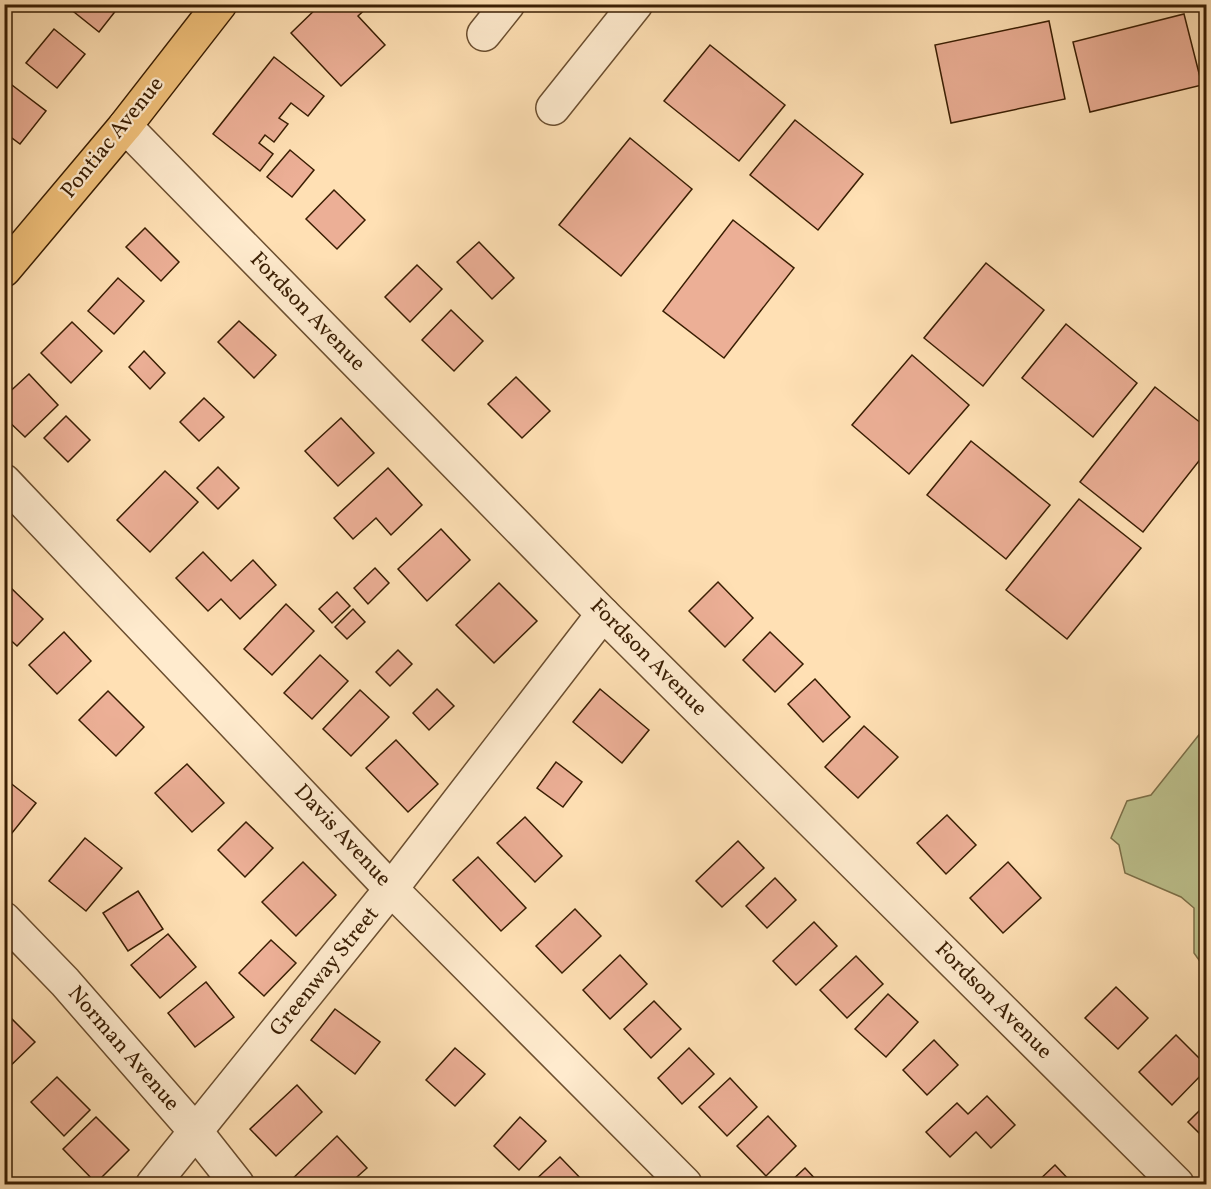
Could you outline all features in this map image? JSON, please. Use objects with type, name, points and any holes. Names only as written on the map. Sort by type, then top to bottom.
[{"type":"main road","name":"Pontiac Avenue","points":[[4,270],[125,126],[213,7]]},
{"type":"street","points":[[484,34],[508,4]]},
{"type":"street","points":[[553,108],[636,4]]},
{"type":"street","name":"Fordson Avenue","points":[[125,126],[603,614],[1177,1185]]},
{"type":"street","name":"Davis Avenue","points":[[4,481],[391,889],[685,1185]]},
{"type":"street","name":"Greenway Street","points":[[153,1185],[391,889],[603,614]]},
{"type":"street","name":"Norman Avenue","points":[[4,918],[65,982],[195,1132],[237,1185]]},
{"type":"green space","points":[[1206,726],[1206,970],[1194,953],[1194,908],[1181,897],[1125,873],[1119,845],[1111,838],[1127,801],[1151,795]]},
{"type":"building","points":[[64,4],[121,4],[99,32]]},
{"type":"building","points":[[321,4],[371,4],[358,16],[385,45],[341,86],[291,33]]},
{"type":"building","points":[[1184,14],[1202,85],[1090,112],[1073,42]]},
{"type":"building","points":[[1049,21],[1065,99],[951,123],[935,45]]},
{"type":"building","points":[[54,29],[85,54],[57,88],[26,63]]},
{"type":"building","points":[[710,45],[785,105],[739,161],[664,101]]},
{"type":"building","points":[[274,57],[324,96],[308,116],[291,103],[279,118],[288,124],[274,142],[265,135],[259,143],[273,154],[260,171],[213,134]]},
{"type":"building","points":[[4,79],[46,111],[20,144],[4,132]]},
{"type":"building","points":[[795,120],[863,174],[818,230],[750,175]]},
{"type":"building","points":[[630,138],[692,189],[621,276],[559,225]]},
{"type":"building","points":[[290,150],[314,170],[292,197],[267,177]]},
{"type":"building","points":[[334,190],[365,220],[337,249],[306,219]]},
{"type":"building","points":[[733,220],[794,268],[724,358],[663,311]]},
{"type":"building","points":[[145,228],[179,262],[161,281],[126,247]]},
{"type":"building","points":[[479,242],[514,278],[492,299],[457,262]]},
{"type":"building","points":[[986,263],[1044,310],[983,386],[924,338]]},
{"type":"building","points":[[417,265],[442,289],[410,322],[385,297]]},
{"type":"building","points":[[118,278],[144,301],[114,334],[88,311]]},
{"type":"building","points":[[451,310],[483,341],[454,371],[422,340]]},
{"type":"building","points":[[239,321],[276,355],[254,378],[218,342]]},
{"type":"building","points":[[72,322],[102,351],[71,383],[41,353]]},
{"type":"building","points":[[1066,324],[1137,383],[1093,437],[1022,378]]},
{"type":"building","points":[[144,351],[165,373],[150,389],[129,367]]},
{"type":"building","points":[[912,355],[969,405],[909,474],[852,425]]},
{"type":"building","points":[[29,374],[58,405],[25,437],[4,417],[4,397]]},
{"type":"building","points":[[516,377],[550,411],[522,438],[488,404]]},
{"type":"building","points":[[1155,387],[1206,427],[1206,452],[1143,532],[1080,482]]},
{"type":"building","points":[[204,398],[224,417],[199,441],[180,422]]},
{"type":"building","points":[[66,416],[90,440],[68,462],[44,438]]},
{"type":"building","points":[[341,418],[374,453],[338,486],[305,451]]},
{"type":"building","points":[[971,441],[1050,505],[1006,559],[927,495]]},
{"type":"building","points":[[218,467],[239,488],[218,509],[197,488]]},
{"type":"building","points":[[388,468],[422,505],[391,535],[376,518],[353,539],[334,518]]},
{"type":"building","points":[[165,471],[198,502],[150,552],[117,520]]},
{"type":"building","points":[[1079,499],[1141,548],[1067,639],[1006,590]]},
{"type":"building","points":[[441,529],[470,560],[427,601],[398,569]]},
{"type":"building","points":[[203,552],[231,581],[253,560],[276,585],[240,619],[221,599],[208,611],[176,578]]},
{"type":"building","points":[[375,568],[389,583],[368,604],[354,588]]},
{"type":"building","points":[[718,582],[753,618],[725,647],[689,611]]},
{"type":"building","points":[[499,583],[537,621],[494,663],[456,625]]},
{"type":"building","points":[[10,587],[43,619],[17,646],[4,634],[4,593]]},
{"type":"building","points":[[337,592],[350,606],[332,623],[319,609]]},
{"type":"building","points":[[286,604],[314,631],[272,675],[244,649]]},
{"type":"building","points":[[353,609],[365,622],[347,639],[335,627]]},
{"type":"building","points":[[64,632],[91,661],[57,694],[29,665]]},
{"type":"building","points":[[770,632],[803,664],[775,692],[743,660]]},
{"type":"building","points":[[398,650],[412,664],[390,686],[376,672]]},
{"type":"building","points":[[320,655],[348,681],[312,719],[284,693]]},
{"type":"building","points":[[815,679],[850,717],[823,742],[788,704]]},
{"type":"building","points":[[437,689],[454,706],[429,730],[413,713]]},
{"type":"building","points":[[600,689],[649,730],[622,763],[573,722]]},
{"type":"building","points":[[360,690],[389,717],[351,756],[323,729]]},
{"type":"building","points":[[108,691],[144,727],[116,756],[79,720]]},
{"type":"building","points":[[864,726],[898,757],[858,798],[825,767]]},
{"type":"building","points":[[396,740],[438,784],[408,812],[366,768]]},
{"type":"building","points":[[556,762],[582,782],[563,807],[537,788]]},
{"type":"building","points":[[187,764],[224,803],[192,832],[155,793]]},
{"type":"building","points":[[4,778],[36,803],[12,833],[4,826]]},
{"type":"building","points":[[947,815],[976,845],[946,874],[917,843]]},
{"type":"building","points":[[525,817],[562,856],[535,882],[497,843]]},
{"type":"building","points":[[246,822],[273,848],[245,877],[218,850]]},
{"type":"building","points":[[85,838],[122,868],[86,911],[49,881]]},
{"type":"building","points":[[738,841],[764,868],[722,907],[696,881]]},
{"type":"building","points":[[478,857],[526,908],[501,931],[453,880]]},
{"type":"building","points":[[303,862],[336,895],[296,936],[262,902]]},
{"type":"building","points":[[1008,862],[1041,898],[1003,933],[970,898]]},
{"type":"building","points":[[775,878],[796,900],[767,928],[746,906]]},
{"type":"building","points":[[138,891],[163,929],[128,951],[103,913]]},
{"type":"building","points":[[575,909],[601,936],[562,973],[536,946]]},
{"type":"building","points":[[814,922],[837,946],[796,985],[773,961]]},
{"type":"building","points":[[168,934],[196,967],[160,998],[131,965]]},
{"type":"building","points":[[271,940],[296,963],[264,996],[239,973]]},
{"type":"building","points":[[620,955],[647,984],[610,1019],[583,990]]},
{"type":"building","points":[[856,956],[883,984],[847,1018],[820,990]]},
{"type":"building","points":[[206,982],[234,1017],[195,1047],[168,1013]]},
{"type":"building","points":[[1116,987],[1148,1018],[1118,1049],[1085,1018]]},
{"type":"building","points":[[888,994],[918,1022],[886,1057],[855,1029]]},
{"type":"building","points":[[654,1001],[681,1029],[651,1058],[624,1029]]},
{"type":"building","points":[[335,1009],[380,1042],[355,1074],[311,1040]]},
{"type":"building","points":[[4,1011],[35,1042],[4,1072]]},
{"type":"building","points":[[1176,1035],[1206,1065],[1206,1070],[1172,1105],[1139,1072]]},
{"type":"building","points":[[934,1040],[958,1065],[927,1095],[903,1070]]},
{"type":"building","points":[[455,1048],[485,1074],[455,1106],[426,1080]]},
{"type":"building","points":[[689,1048],[714,1074],[682,1104],[658,1078]]},
{"type":"building","points":[[57,1077],[90,1110],[64,1136],[31,1102]]},
{"type":"building","points":[[730,1078],[757,1107],[727,1136],[699,1107]]},
{"type":"building","points":[[297,1085],[322,1112],[276,1156],[250,1129]]},
{"type":"building","points":[[987,1096],[1015,1125],[991,1148],[976,1132],[950,1157],[926,1132],[957,1103],[968,1114]]},
{"type":"building","points":[[1206,1104],[1206,1140],[1188,1122]]},
{"type":"building","points":[[768,1116],[796,1146],[766,1176],[737,1146]]},
{"type":"building","points":[[96,1117],[129,1150],[96,1183],[63,1149]]},
{"type":"building","points":[[520,1117],[546,1141],[519,1170],[494,1146]]},
{"type":"building","points":[[337,1136],[367,1168],[349,1184],[287,1184]]},
{"type":"building","points":[[560,1157],[586,1184],[531,1184]]},
{"type":"building","points":[[1055,1165],[1073,1184],[1035,1184]]},
{"type":"building","points":[[805,1168],[820,1184],[788,1184]]}]
